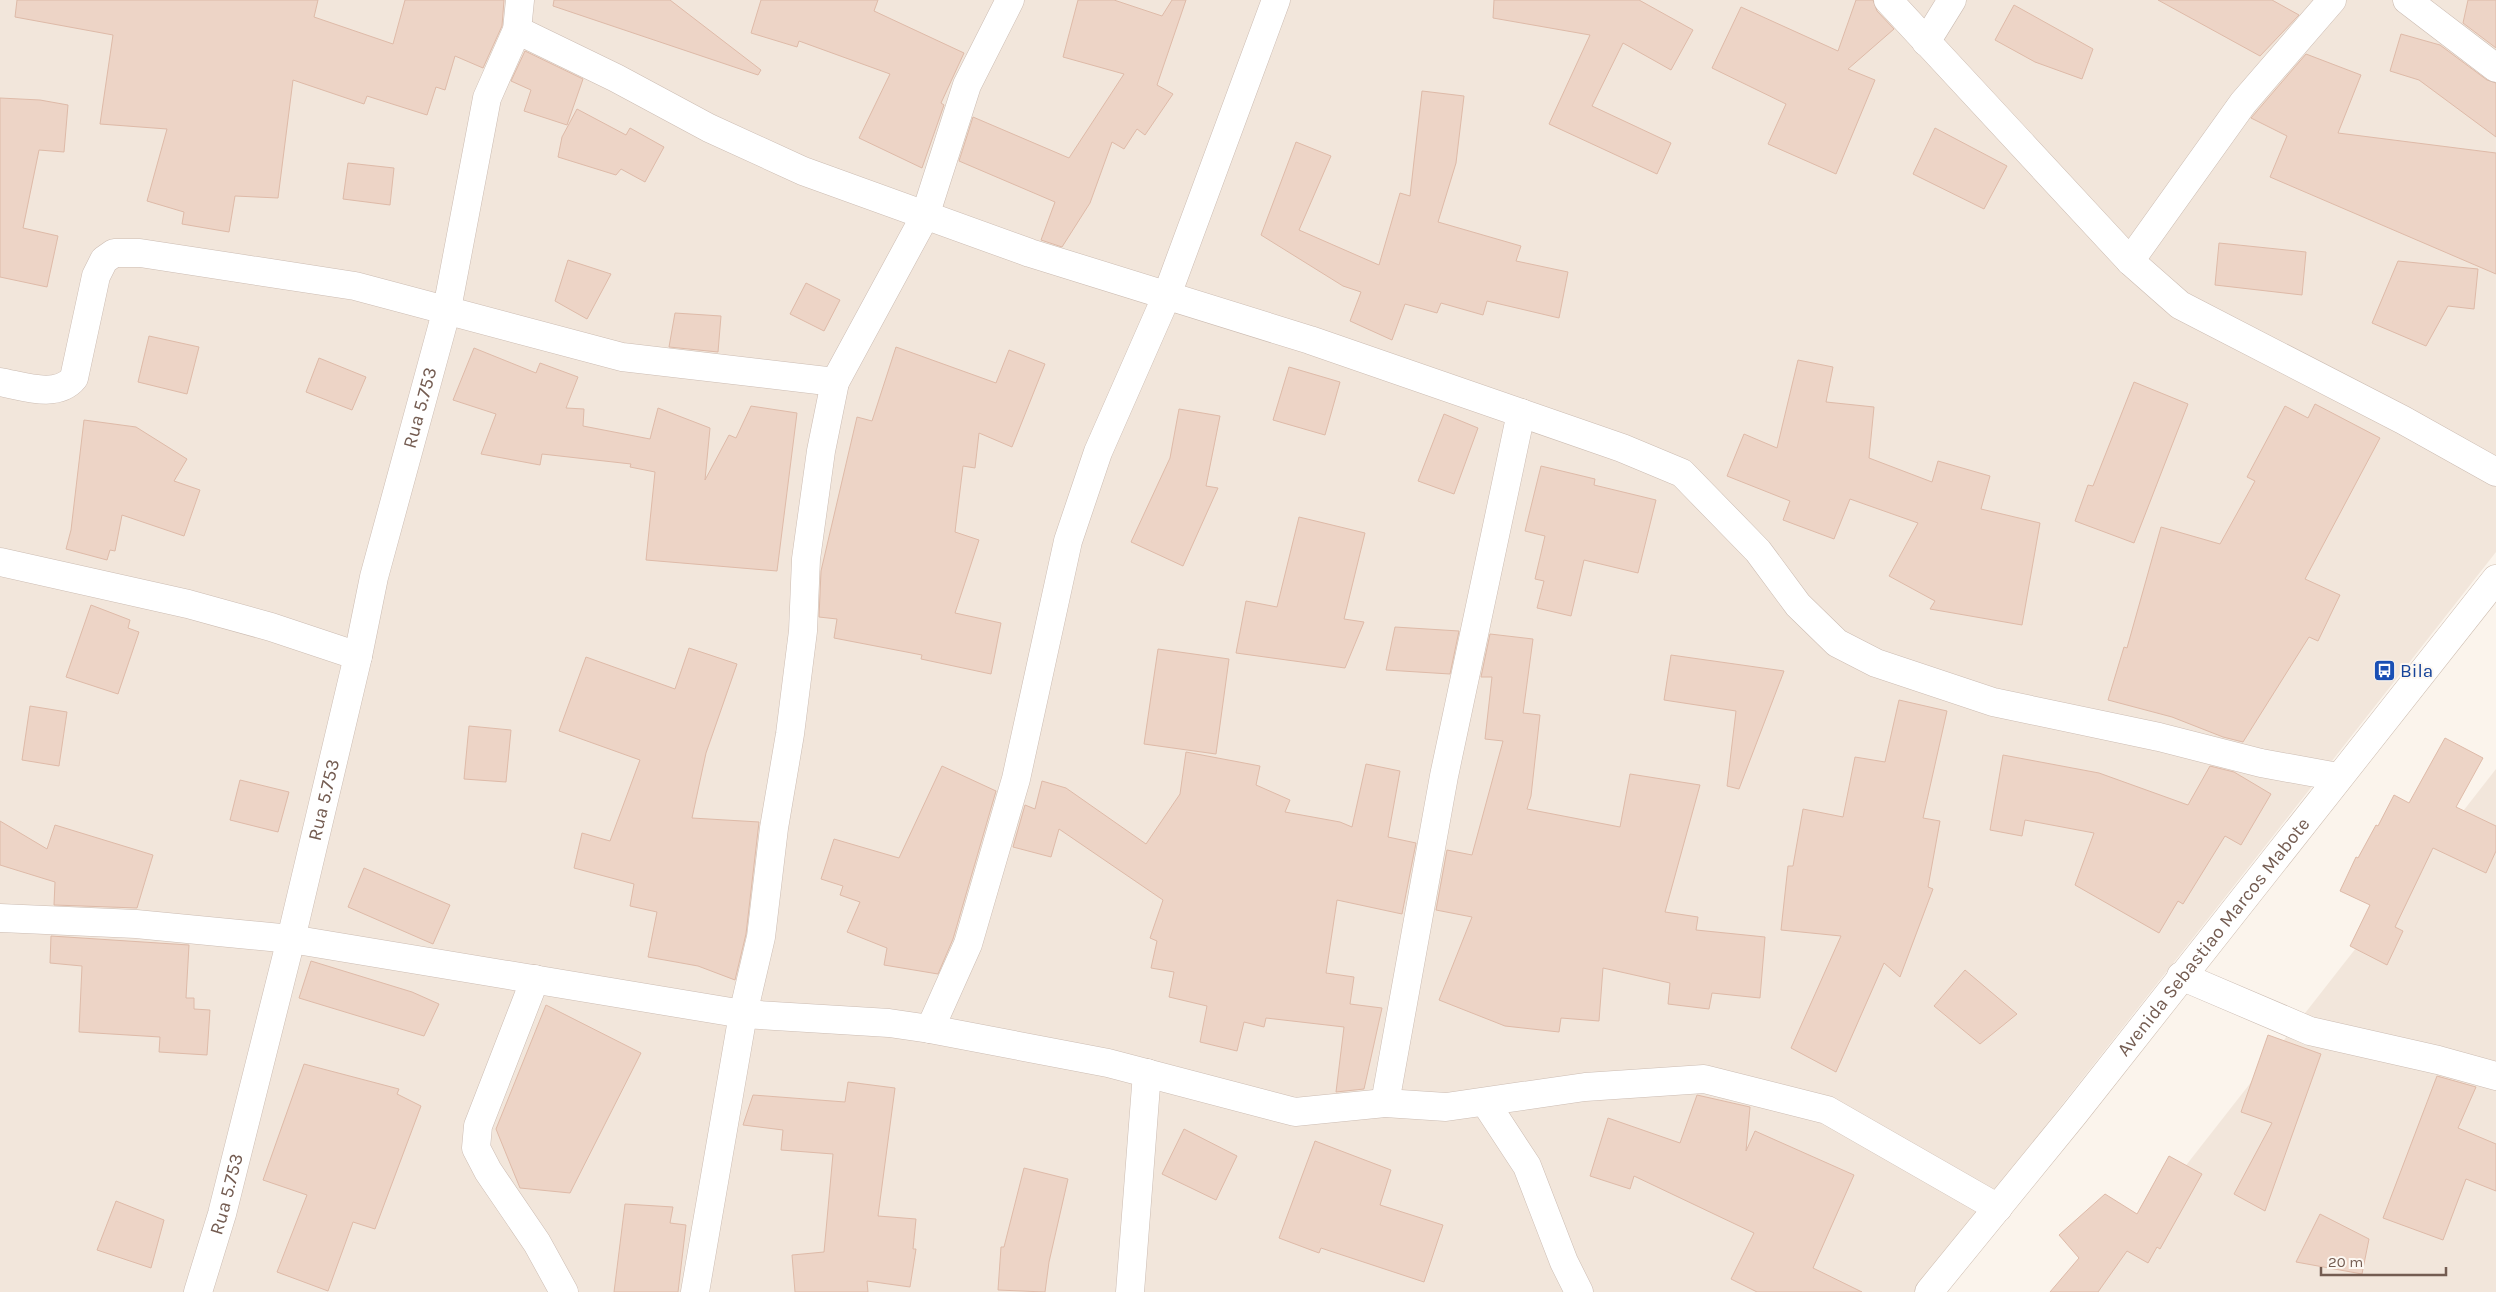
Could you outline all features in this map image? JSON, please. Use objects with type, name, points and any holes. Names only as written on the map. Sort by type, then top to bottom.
[{"type":"street","name":"Rua 5.753","points":[[198,1292],[222,1214],[291,939],[358,656],[374,577],[447,309],[488,98],[517,30],[520,0]]},
{"type":"street","points":[[695,1292],[743,1014],[761,938],[773,837],[790,734],[803,631],[806,559],[821,451],[835,382],[925,216],[968,85],[1010,0]]},
{"type":"street","points":[[1888,0],[2130,261],[2180,305],[2403,420],[2496,472]]},
{"type":"street","points":[[1926,42],[1952,0]]},
{"type":"street","points":[[2130,261],[2243,103],[2332,0]]},
{"type":"street","points":[[2408,0],[2496,68]]},
{"type":"street","points":[[930,1029],[968,944],[1016,779],[1068,541],[1098,452],[1167,295],[1273,1]]},
{"type":"street","points":[[517,30],[616,78],[709,128],[804,171],[1030,254],[1310,340],[1622,448],[1682,473],[1758,551],[1798,605],[1837,643],[1876,663],[1994,702],[2159,737],[2261,763],[2338,778]]},
{"type":"street","points":[[0,382],[51,390],[67,386],[74,378],[81,353],[96,276],[104,260],[114,253],[140,253],[355,286],[622,357],[835,382]]},
{"type":"street","points":[[1385,1103],[1444,776],[1521,413]]},
{"type":"street","points":[[0,562],[188,604],[271,627],[358,656]]},
{"type":"street","name":"Avenida Sebastiao Marcos Mabote","points":[[1929,1292],[1998,1208],[2496,579]]},
{"type":"street","points":[[0,918],[136,924],[291,939],[743,1014],[889,1023],[930,1029],[1108,1063],[1295,1112],[1385,1103],[1446,1107],[1585,1087],[1704,1079],[1827,1110],[1998,1208]]},
{"type":"street","points":[[2181,976],[2310,1030],[2438,1060],[2496,1076]]},
{"type":"street","points":[[535,978],[478,1126],[476,1148],[488,1171],[537,1243],[564,1292]]},
{"type":"street","points":[[1130,1292],[1147,1073]]},
{"type":"street","points":[[1484,1102],[1527,1166],[1564,1262],[1579,1292]]},
{"type":"shaded area","points":[[0,0],[2496,0],[2496,552],[1915,1292],[0,1292]]},
{"type":"shaded area","points":[[2496,769],[2496,1292],[2087,1292]]},
{"type":"building","points":[[17,0],[318,0],[314,17],[393,44],[405,0],[504,0],[502,26],[483,68],[455,56],[445,90],[436,87],[427,115],[367,96],[364,104],[293,80],[278,198],[235,196],[229,232],[182,224],[184,212],[147,201],[167,129],[100,124],[113,35],[15,17]]},
{"type":"building","points":[[554,0],[670,0],[761,70],[758,75],[553,6]]},
{"type":"building","points":[[761,0],[878,0],[874,11],[964,53],[941,103],[944,105],[922,168],[859,138],[890,74],[799,41],[797,47],[751,33]]},
{"type":"building","points":[[1078,0],[1114,0],[1162,16],[1172,0],[1186,0],[1157,85],[1173,94],[1145,135],[1137,129],[1124,149],[1112,142],[1090,203],[1062,247],[1041,240],[1055,202],[959,161],[973,117],[1069,158],[1124,74],[1063,57]]},
{"type":"building","points":[[1494,0],[1639,0],[1693,30],[1671,70],[1623,43],[1592,106],[1671,143],[1657,174],[1549,124],[1590,35],[1493,18]]},
{"type":"building","points":[[1856,0],[1873,0],[1877,11],[1894,29],[1848,69],[1875,80],[1836,174],[1768,144],[1786,104],[1712,68],[1741,7],[1838,51]]},
{"type":"building","points":[[2158,0],[2272,0],[2299,15],[2260,56]]},
{"type":"building","points":[[2468,0],[2496,0],[2496,48],[2463,23]]},
{"type":"building","points":[[2014,5],[2093,49],[2082,79],[2035,62],[1995,40]]},
{"type":"building","points":[[2401,34],[2440,45],[2487,80],[2496,83],[2496,137],[2419,80],[2390,71]]},
{"type":"building","points":[[525,51],[583,79],[567,125],[524,111],[531,90],[511,81]]},
{"type":"building","points":[[2306,54],[2361,75],[2338,133],[2496,153],[2496,274],[2270,177],[2287,136],[2251,118]]},
{"type":"building","points":[[1422,91],[1464,96],[1456,163],[1438,222],[1521,246],[1516,261],[1568,272],[1559,318],[1487,301],[1483,315],[1441,303],[1437,313],[1405,304],[1392,340],[1350,321],[1361,292],[1343,286],[1261,235],[1296,142],[1331,156],[1299,230],[1379,265],[1400,193],[1410,196]]},
{"type":"building","points":[[0,98],[40,100],[68,105],[64,152],[39,150],[23,228],[58,236],[47,287],[0,277]]},
{"type":"building","points":[[577,109],[626,135],[630,128],[664,147],[645,182],[621,169],[616,175],[558,157],[562,137]]},
{"type":"building","points":[[1935,128],[2007,166],[1984,209],[1913,174]]},
{"type":"building","points":[[348,163],[394,168],[390,205],[343,199]]},
{"type":"building","points":[[2219,243],[2306,252],[2302,295],[2215,285]]},
{"type":"building","points":[[568,260],[611,274],[587,319],[555,301]]},
{"type":"building","points":[[2398,261],[2478,269],[2474,309],[2448,306],[2426,346],[2372,323]]},
{"type":"building","points":[[806,283],[840,300],[824,331],[790,314]]},
{"type":"building","points":[[675,313],[721,316],[718,352],[669,347]]},
{"type":"building","points":[[149,336],[199,347],[187,394],[138,382]]},
{"type":"building","points":[[896,347],[996,383],[1009,350],[1045,364],[1012,447],[979,433],[975,468],[963,466],[955,532],[979,540],[955,613],[1001,623],[991,674],[921,659],[922,655],[834,638],[837,619],[819,617],[821,571],[857,417],[872,421]]},
{"type":"building","points":[[474,348],[536,373],[540,363],[578,377],[566,408],[584,409],[583,426],[650,439],[658,408],[710,428],[705,480],[729,435],[736,438],[751,406],[797,413],[777,571],[646,560],[655,472],[630,467],[631,464],[542,454],[540,465],[481,454],[496,414],[453,400]]},
{"type":"building","points":[[319,358],[366,377],[352,410],[306,392]]},
{"type":"building","points":[[1798,360],[1833,367],[1826,402],[1874,407],[1869,458],[1932,482],[1938,461],[1990,476],[1981,509],[2040,523],[2022,625],[1930,609],[1935,601],[1889,576],[1918,523],[1850,499],[1834,539],[1783,520],[1790,501],[1727,476],[1744,434],[1777,448]]},
{"type":"building","points":[[1289,367],[1340,382],[1325,435],[1273,420]]},
{"type":"building","points":[[2134,382],[2188,404],[2134,543],[2075,521],[2088,485],[2093,486]]},
{"type":"building","points":[[2315,404],[2380,438],[2305,579],[2340,595],[2318,641],[2309,637],[2243,742],[2223,737],[2172,717],[2108,700],[2124,647],[2127,648],[2161,527],[2220,544],[2255,481],[2247,477],[2285,406],[2308,418]]},
{"type":"building","points":[[1179,409],[1220,416],[1206,486],[1218,488],[1183,566],[1131,542],[1170,458]]},
{"type":"building","points":[[1444,414],[1478,428],[1454,494],[1418,481]]},
{"type":"building","points":[[84,420],[136,427],[187,459],[174,481],[200,490],[184,536],[122,515],[115,551],[110,550],[107,560],[66,549],[71,530]]},
{"type":"building","points":[[1541,466],[1595,479],[1594,485],[1656,500],[1638,573],[1584,560],[1571,616],[1537,608],[1544,581],[1535,579],[1545,536],[1525,531]]},
{"type":"building","points":[[1299,517],[1365,533],[1344,619],[1364,622],[1345,668],[1236,653],[1246,601],[1277,607]]},
{"type":"building","points":[[91,605],[130,620],[128,628],[139,632],[118,694],[66,677]]},
{"type":"building","points":[[1395,627],[1459,631],[1450,674],[1386,670]]},
{"type":"building","points":[[1490,634],[1533,639],[1523,713],[1540,715],[1531,796],[1527,809],[1620,827],[1630,774],[1700,785],[1665,912],[1698,917],[1696,930],[1765,937],[1760,998],[1712,993],[1709,1009],[1668,1004],[1670,983],[1603,968],[1599,1021],[1561,1018],[1559,1032],[1505,1026],[1439,1000],[1472,917],[1436,910],[1447,850],[1472,855],[1503,741],[1485,739],[1492,677],[1481,677]]},
{"type":"building","points":[[689,648],[737,664],[706,753],[692,818],[759,822],[746,934],[735,980],[698,966],[648,957],[657,912],[630,906],[634,884],[574,868],[582,833],[610,841],[640,760],[559,731],[586,657],[675,689]]},
{"type":"building","points":[[1158,649],[1229,659],[1216,754],[1144,744]]},
{"type":"building","points":[[1671,655],[1784,671],[1739,789],[1727,786],[1736,711],[1664,700]]},
{"type":"building","points":[[1899,700],[1947,711],[1923,818],[1940,821],[1928,887],[1933,889],[1900,977],[1884,963],[1836,1072],[1791,1048],[1841,936],[1781,930],[1788,866],[1793,866],[1803,809],[1843,817],[1855,757],[1885,762]]},
{"type":"building","points":[[30,706],[67,712],[59,766],[22,760]]},
{"type":"building","points":[[469,726],[511,730],[506,782],[464,779]]},
{"type":"building","points":[[2445,738],[2483,758],[2456,807],[2496,826],[2496,851],[2486,873],[2433,848],[2395,927],[2403,931],[2387,965],[2350,946],[2370,905],[2340,891],[2356,857],[2358,858],[2376,825],[2378,826],[2394,795],[2409,803]]},
{"type":"building","points":[[1186,752],[1260,766],[1256,785],[1290,800],[1285,812],[1340,822],[1352,827],[1366,764],[1400,771],[1388,837],[1416,843],[1402,914],[1337,900],[1326,973],[1354,977],[1350,1004],[1382,1008],[1364,1089],[1336,1092],[1344,1027],[1266,1018],[1264,1027],[1244,1022],[1237,1051],[1200,1042],[1207,1006],[1169,997],[1174,972],[1151,968],[1157,941],[1150,938],[1163,900],[1059,829],[1051,857],[1013,847],[1025,805],[1035,809],[1042,781],[1066,788],[1146,844],[1180,794]]},
{"type":"building","points":[[2003,755],[2099,773],[2188,805],[2210,766],[2234,772],[2271,794],[2241,845],[2225,836],[2183,904],[2178,901],[2159,933],[2075,885],[2094,833],[2025,820],[2022,836],[1990,830]]},
{"type":"building","points":[[942,766],[996,791],[953,939],[938,974],[884,965],[887,948],[847,932],[860,902],[840,895],[843,886],[821,879],[834,839],[899,858]]},
{"type":"building","points":[[240,780],[289,792],[278,832],[230,820]]},
{"type":"building","points":[[0,821],[47,849],[55,825],[153,855],[137,908],[54,905],[55,882],[0,865]]},
{"type":"building","points":[[364,868],[450,905],[433,944],[348,907]]},
{"type":"building","points":[[51,936],[189,945],[186,998],[194,998],[194,1009],[210,1010],[207,1055],[159,1052],[160,1037],[79,1032],[82,966],[50,963]]},
{"type":"building","points":[[311,961],[412,992],[439,1004],[424,1036],[299,998]]},
{"type":"building","points":[[1965,970],[2017,1014],[1980,1044],[1934,1006]]},
{"type":"building","points":[[546,1005],[641,1053],[570,1193],[520,1188],[496,1129]]},
{"type":"building","points":[[2268,1035],[2321,1054],[2265,1211],[2234,1194],[2272,1123],[2241,1112]]},
{"type":"building","points":[[304,1064],[399,1089],[397,1094],[421,1106],[375,1229],[353,1222],[328,1291],[277,1272],[307,1195],[263,1180]]},
{"type":"building","points":[[2437,1076],[2476,1087],[2458,1128],[2496,1144],[2496,1191],[2466,1179],[2443,1240],[2383,1218]]},
{"type":"building","points":[[848,1082],[895,1088],[878,1216],[916,1219],[913,1249],[916,1249],[910,1287],[867,1281],[868,1292],[795,1292],[792,1255],[824,1252],[833,1154],[781,1150],[783,1130],[743,1125],[753,1095],[845,1102]]},
{"type":"building","points":[[1697,1095],[1750,1107],[1746,1151],[1755,1131],[1854,1175],[1813,1268],[1862,1292],[1757,1292],[1731,1279],[1754,1233],[1634,1176],[1630,1189],[1590,1176],[1608,1118],[1680,1143]]},
{"type":"building","points":[[1184,1129],[1237,1156],[1216,1200],[1162,1174]]},
{"type":"building","points":[[1315,1141],[1391,1170],[1380,1205],[1443,1225],[1424,1282],[1321,1248],[1319,1253],[1279,1238]]},
{"type":"building","points":[[2169,1156],[2202,1174],[2160,1249],[2157,1247],[2148,1263],[2127,1251],[2098,1292],[2050,1292],[2079,1258],[2059,1235],[2105,1194],[2137,1214]]},
{"type":"building","points":[[1024,1168],[1068,1179],[1049,1262],[1045,1292],[998,1290],[1001,1247],[1004,1247]]},
{"type":"building","points":[[116,1201],[164,1220],[151,1268],[97,1250]]},
{"type":"building","points":[[625,1204],[673,1207],[670,1223],[686,1225],[678,1292],[614,1292]]},
{"type":"building","points":[[2320,1214],[2369,1239],[2362,1274],[2296,1262]]},
{"type":"place","name":"Bila","points":[[2384,671]]}]
